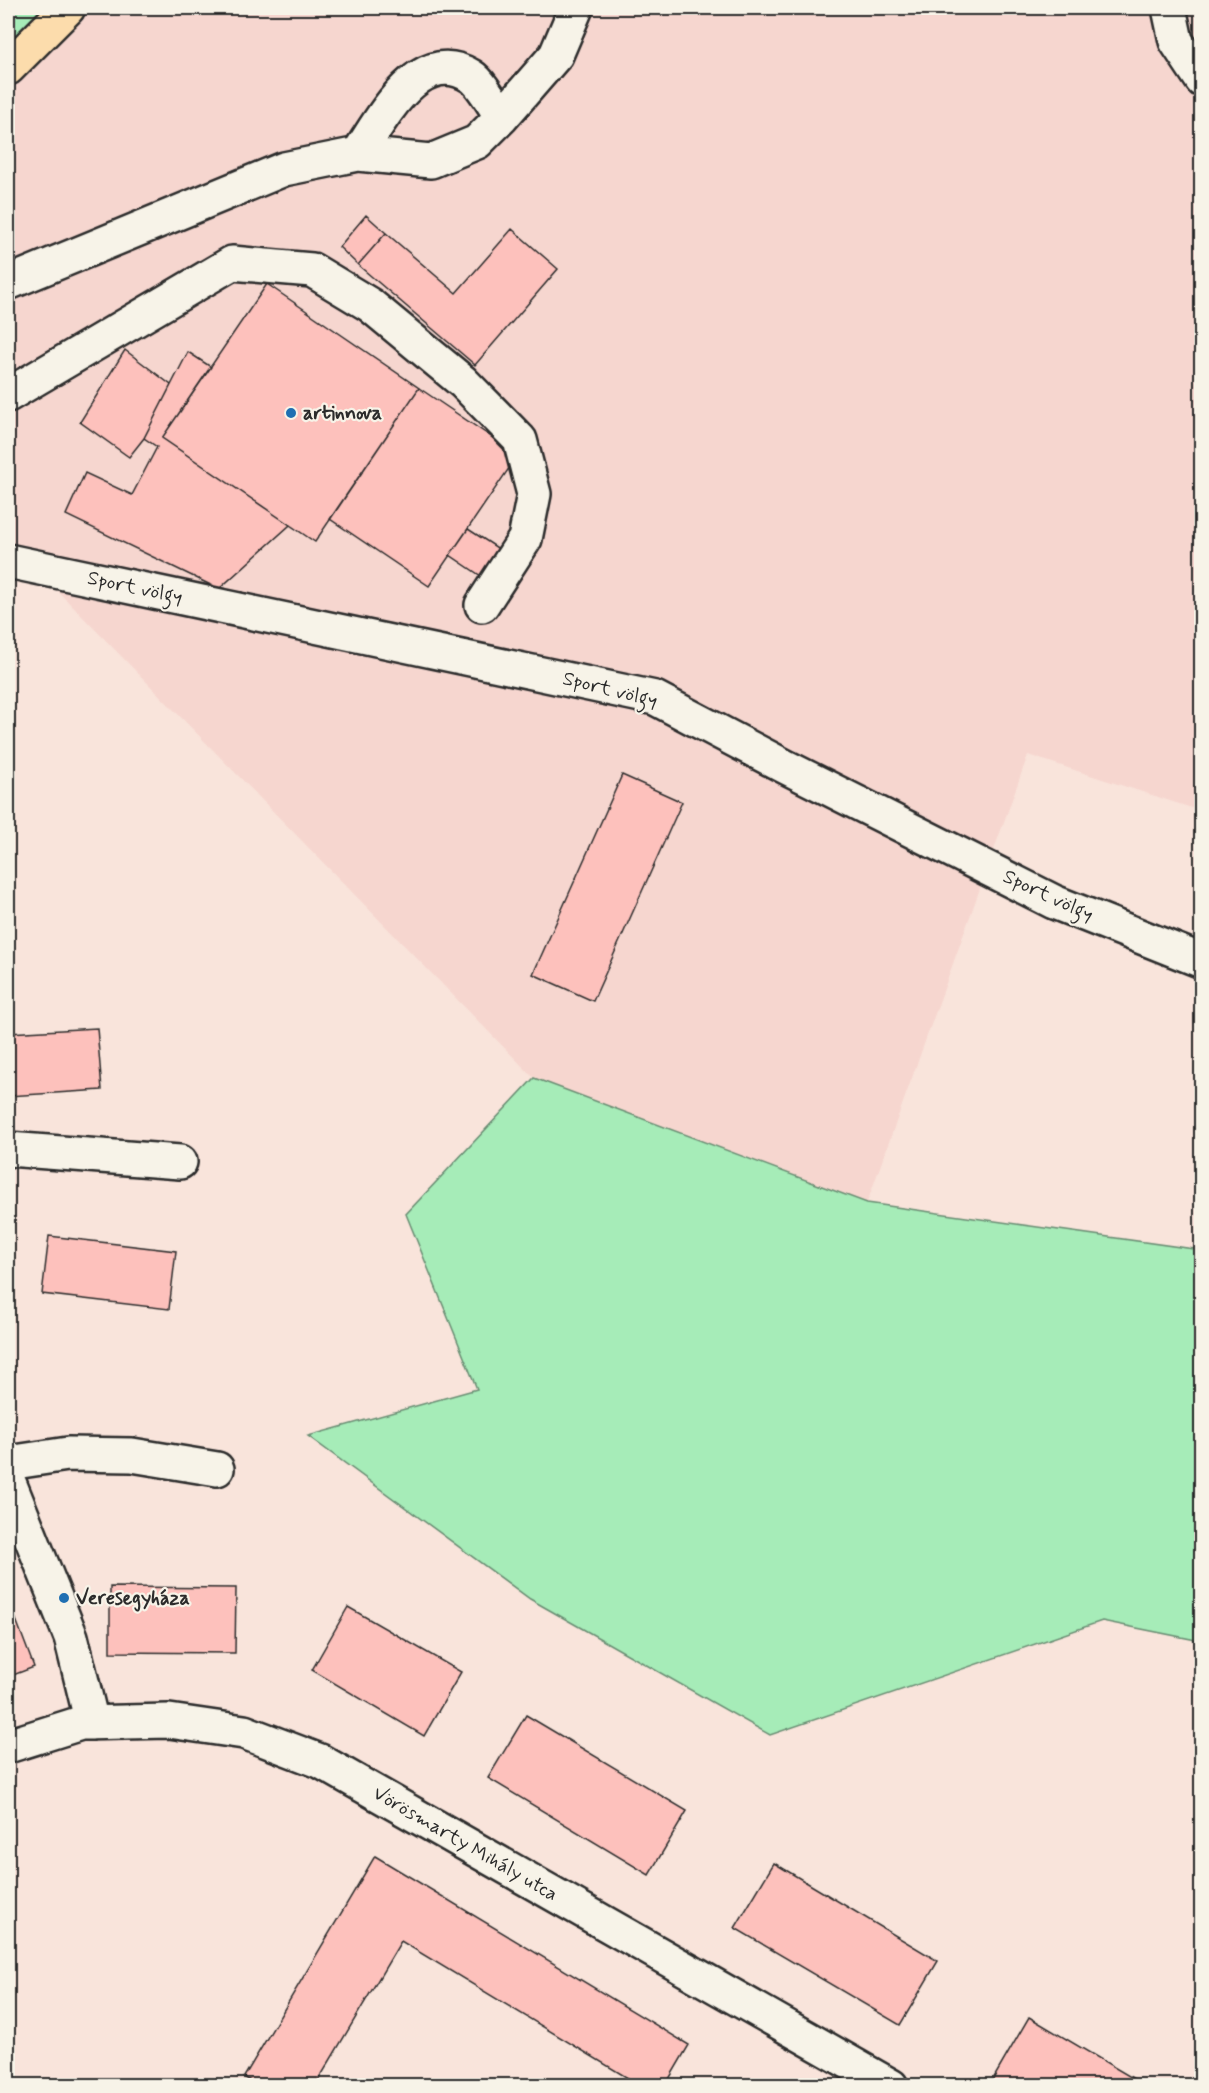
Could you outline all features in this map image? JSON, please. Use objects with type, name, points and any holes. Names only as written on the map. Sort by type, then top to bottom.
[{"type":"main road","points":[[8,68],[68,8]]},
{"type":"street","points":[[8,284],[284,169],[358,154],[431,161],[477,142],[556,56],[576,8]]},
{"type":"street","points":[[1169,8],[1176,40],[1202,80]]},
{"type":"street","points":[[358,154],[401,92],[424,72],[452,67],[474,76],[502,117]]},
{"type":"street","points":[[8,395],[232,263],[312,270],[370,305],[463,382],[520,440],[534,494],[525,539],[482,605]]},
{"type":"street","name":"Sport völgy","points":[[8,561],[655,698],[784,766],[1054,902],[1202,961]]},
{"type":"street","points":[[8,1149],[180,1162]]},
{"type":"street","points":[[8,1463],[68,1454],[132,1455],[217,1469]]},
{"type":"street","points":[[8,1480],[70,1637],[92,1723]]},
{"type":"street","name":"Vörösmarty Mihály utca","points":[[8,1746],[81,1723],[169,1721],[244,1732],[320,1761],[891,2085]]},
{"type":"shaded area","points":[[68,8],[1201,8],[1201,811],[1028,755],[867,1203],[534,1078],[33,566],[8,561],[8,68]]},
{"type":"green space","points":[[8,8],[68,8],[8,68]]},
{"type":"green space","points":[[534,1078],[867,1203],[1201,1250],[1201,1641],[1102,1621],[770,1735],[530,1599],[308,1436],[477,1389],[406,1214]]},
{"type":"building","points":[[366,215],[386,233],[358,265],[339,247]]},
{"type":"building","points":[[512,229],[558,269],[475,365],[358,265],[386,233],[456,293]]},
{"type":"building","name":"artinnova","points":[[267,284],[419,388],[315,542],[162,438]]},
{"type":"building","points":[[125,350],[171,385],[144,438],[129,457],[80,422]]},
{"type":"building","points":[[188,352],[211,367],[162,438],[290,525],[219,589],[66,515],[85,473],[132,495],[157,447],[144,438]]},
{"type":"building","points":[[419,388],[518,455],[429,586],[330,519]]},
{"type":"building","points":[[468,529],[502,551],[484,578],[450,555]]},
{"type":"building","points":[[622,775],[682,802],[593,1001],[533,974]]},
{"type":"building","points":[[97,1028],[102,1090],[8,1096],[8,1033]]},
{"type":"building","points":[[49,1236],[176,1251],[169,1309],[42,1294]]},
{"type":"building","points":[[110,1587],[236,1588],[235,1653],[110,1652]]},
{"type":"building","points":[[348,1607],[461,1672],[424,1736],[312,1670]]},
{"type":"building","points":[[12,1609],[34,1667],[8,1677],[8,1610]]},
{"type":"building","points":[[526,1715],[687,1811],[649,1875],[488,1778]]},
{"type":"building","points":[[375,1856],[689,2045],[665,2086],[641,2086],[401,1941],[315,2086],[258,2086],[244,2077]]},
{"type":"building","points":[[774,1863],[938,1961],[900,2025],[735,1928]]},
{"type":"building","points":[[1029,2017],[1146,2086],[1000,2086],[992,2081]]},
{"type":"place","name":"artinnova","points":[[291,413]]},
{"type":"place","name":"Veresegyháza","points":[[64,1598]]}]
